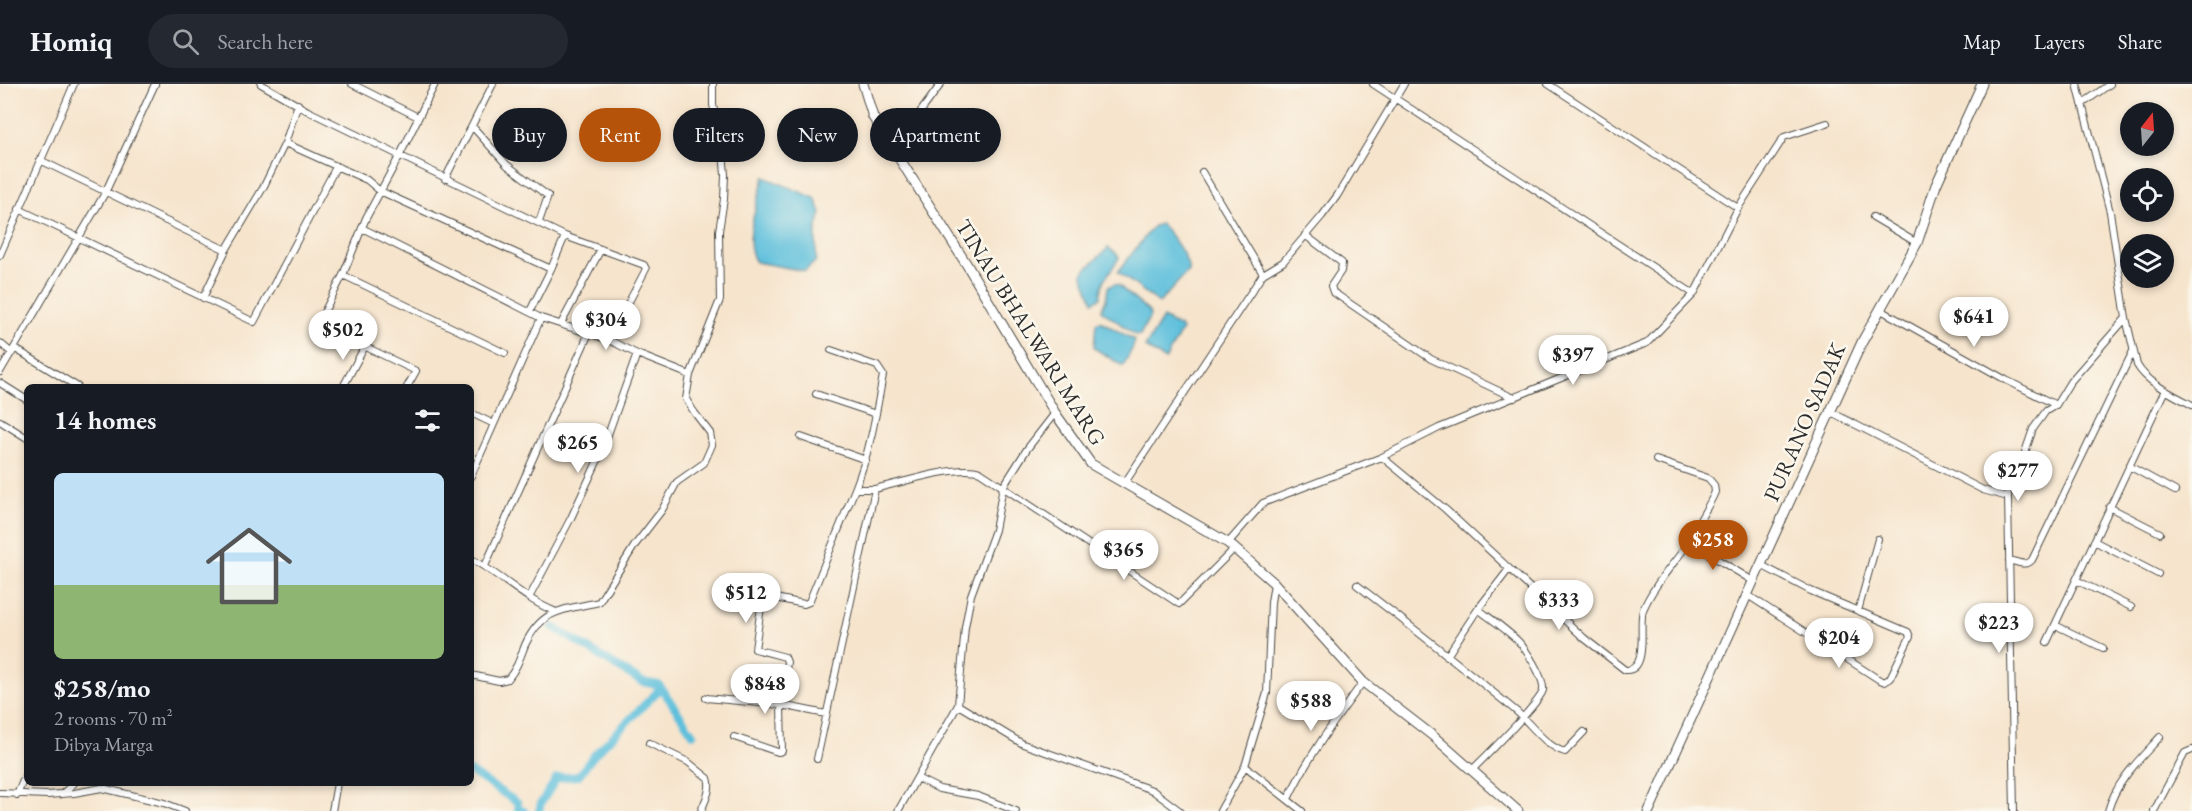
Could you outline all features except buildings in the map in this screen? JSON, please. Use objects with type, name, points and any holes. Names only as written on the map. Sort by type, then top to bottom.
[{"type":"street","points":[[0,255],[74,84]]},
{"type":"street","points":[[0,372],[119,167],[154,84]]},
{"type":"street","points":[[261,84],[445,179],[565,236],[646,268],[609,340]]},
{"type":"street","points":[[352,84],[418,117]]},
{"type":"street","points":[[409,384],[416,371],[318,324],[343,275],[380,191],[435,84]]},
{"type":"street","points":[[445,179],[493,84]]},
{"type":"street","points":[[474,676],[499,681],[508,679],[521,660],[524,647],[534,631],[554,611],[599,602],[635,545],[662,510],[677,482],[704,463],[712,445],[710,433],[686,399],[690,375],[720,300],[719,231],[725,175],[723,151],[713,105],[713,84]]},
{"type":"street","name":"TINAU BHALWARI MARG","points":[[863,84],[870,108]]},
{"type":"street","points":[[923,108],[941,84]]},
{"type":"street","points":[[1373,84],[1694,294]]},
{"type":"street","points":[[1124,484],[1263,274],[1282,262],[1337,196],[1404,84]]},
{"type":"street","points":[[1548,84],[1738,208]]},
{"type":"street","name":"PURANO SADAK","points":[[1649,811],[1829,411],[1862,342],[1917,243],[1936,185],[1982,84]]},
{"type":"street","points":[[2078,84],[2110,212],[2126,318],[2140,370],[2165,390],[2192,405]]},
{"type":"street","points":[[2082,104],[2110,84]]},
{"type":"street","points":[[203,298],[226,250],[263,188],[285,143],[298,104]]},
{"type":"street","points":[[855,489],[875,489],[958,470],[974,469],[1179,604],[1231,546],[1263,503],[1382,457],[1438,428],[1647,343],[1694,294],[1738,208],[1784,137],[1827,123]]},
{"type":"street","points":[[472,126],[507,165],[548,196],[538,222]]},
{"type":"street","points":[[285,143],[367,180],[380,191],[551,269]]},
{"type":"street","points":[[40,160],[226,250]]},
{"type":"street","name":"TINAU BHALWARI MARG","points":[[901,162],[967,265],[1055,413],[1091,464],[1231,546],[1274,583],[1363,682],[1433,736],[1518,811]]},
{"type":"street","points":[[19,209],[254,322],[336,167]]},
{"type":"street","points":[[1202,172],[1263,274]]},
{"type":"street","points":[[1873,217],[1917,243]]},
{"type":"street","points":[[362,228],[541,318],[609,340],[690,375]]},
{"type":"street","points":[[1305,235],[1342,263],[1341,272],[1331,286],[1333,292],[1431,359],[1514,398]]},
{"type":"street","points":[[530,311],[565,236]]},
{"type":"street","points":[[561,324],[601,249]]},
{"type":"street","points":[[343,275],[505,353]]},
{"type":"street","points":[[1881,310],[2006,380],[2056,405]]},
{"type":"street","points":[[474,469],[541,318]]},
{"type":"street","points":[[2014,811],[2009,481],[2021,464],[2031,432],[2046,411],[2056,405],[2070,382],[2126,318]]},
{"type":"street","points":[[485,566],[589,333]]},
{"type":"street","points":[[0,343],[73,384]]},
{"type":"street","points":[[345,384],[364,346]]},
{"type":"street","points":[[734,737],[780,752],[783,748],[781,705],[787,660],[782,656],[755,649],[762,600],[766,596],[808,604],[866,460],[883,375],[882,370],[877,366],[831,350]]},
{"type":"street","points":[[2009,560],[2028,564],[2032,560],[2134,351]]},
{"type":"street","points":[[529,598],[571,518],[602,451],[637,354]]},
{"type":"street","points":[[0,383],[24,398]]},
{"type":"street","points":[[2047,642],[2165,390]]},
{"type":"street","points":[[816,394],[876,414]]},
{"type":"street","points":[[1829,411],[1983,490],[2008,497]]},
{"type":"street","points":[[898,811],[958,705],[964,627],[971,595],[995,530],[1003,488],[1027,449],[1055,413]]},
{"type":"street","points":[[474,414],[494,424]]},
{"type":"street","points":[[0,421],[24,436]]},
{"type":"street","points":[[801,437],[866,460]]},
{"type":"street","points":[[1382,457],[1445,509],[1584,638],[1625,670],[1633,668],[1639,658],[1642,646],[1642,614],[1649,596],[1689,542],[1715,492],[1714,485],[1708,478],[1656,460]]},
{"type":"street","points":[[2129,465],[2175,491]]},
{"type":"street","points":[[817,759],[875,489]]},
{"type":"street","points":[[2109,507],[2160,533]]},
{"type":"street","points":[[1858,611],[1878,539]]},
{"type":"street","points":[[2094,541],[2158,574]]},
{"type":"street","points":[[1689,542],[1753,580]]},
{"type":"street","points":[[474,560],[529,598],[554,611]]},
{"type":"street","points":[[1746,594],[1878,680],[1885,682],[1890,678],[1910,637],[1908,632],[1810,591],[1761,565]]},
{"type":"street","points":[[1447,656],[1509,568]]},
{"type":"street","points":[[2076,580],[2131,607]]},
{"type":"street","points":[[1220,811],[1245,766],[1267,693],[1274,583]]},
{"type":"street","points":[[1357,585],[1523,717],[1557,750],[1565,752],[1584,732]]},
{"type":"street","points":[[1472,770],[1523,717],[1542,693],[1542,679],[1519,641],[1478,609]]},
{"type":"street","points":[[2055,625],[2103,648]]},
{"type":"street","points":[[1288,799],[1301,772],[1321,740],[1363,682]]},
{"type":"street","points":[[706,698],[781,705],[826,714]]},
{"type":"street","points":[[958,705],[1023,744],[1152,790],[1180,811]]},
{"type":"street","points":[[2108,811],[2111,798],[2132,767],[2160,737]]},
{"type":"street","points":[[649,743],[697,768],[708,778],[710,782],[708,795],[701,811]]},
{"type":"street","points":[[2154,811],[2185,753],[2192,750]]},
{"type":"street","points":[[1245,766],[1302,811]]},
{"type":"street","points":[[17,795],[24,778]]},
{"type":"street","points":[[917,778],[939,789],[978,796],[1016,811]]},
{"type":"street","points":[[61,794],[70,786]]},
{"type":"street","points":[[332,811],[336,786]]},
{"type":"street","points":[[0,793],[61,794],[102,788],[185,811]]},
{"type":"water","points":[[764,177],[815,198],[821,212],[816,231],[816,261],[805,271],[756,262],[752,254],[751,232]]},
{"type":"water","points":[[1161,224],[1182,252],[1189,270],[1159,303],[1118,272],[1150,230]]},
{"type":"water","points":[[1108,248],[1119,258],[1103,282],[1100,298],[1093,302],[1082,273]]},
{"type":"water","points":[[1114,284],[1149,312],[1150,316],[1140,335],[1136,335],[1101,310],[1106,300],[1108,287]]},
{"type":"water","points":[[1163,318],[1182,330],[1165,360],[1145,347]]},
{"type":"water","points":[[1100,321],[1134,340],[1133,347],[1123,366],[1094,348],[1096,323]]},
{"type":"waterway","points":[[553,627],[642,682],[659,685],[693,734]]},
{"type":"waterway","points":[[539,811],[541,803],[557,778],[578,776],[595,754],[657,692],[659,685]]},
{"type":"waterway","points":[[474,774],[518,803],[518,809],[524,811]]}]
